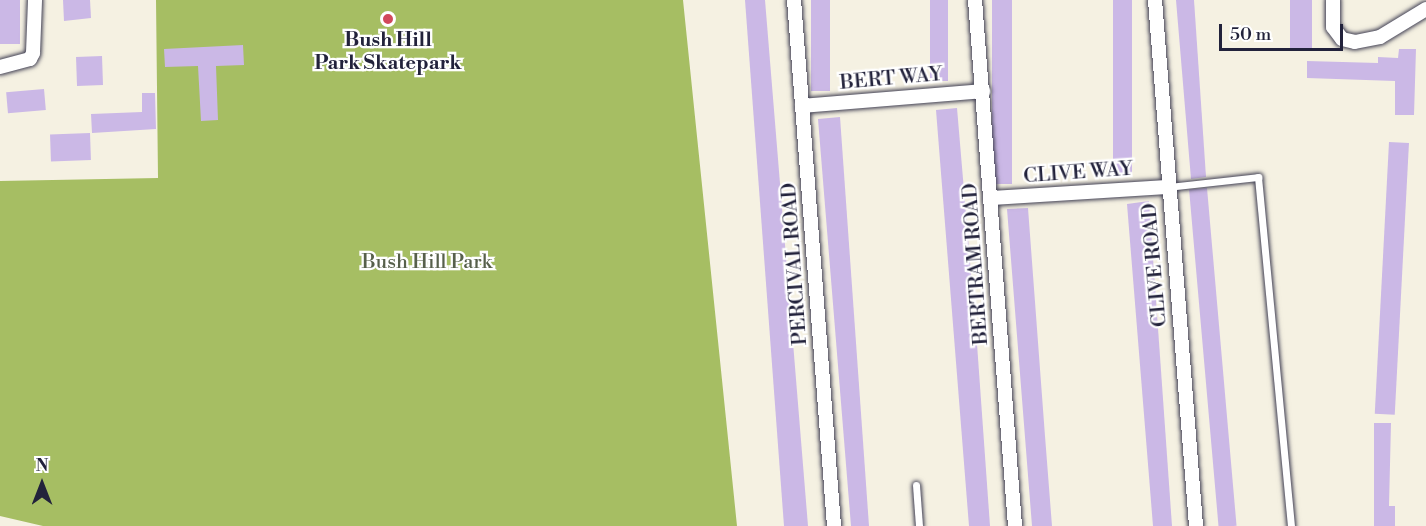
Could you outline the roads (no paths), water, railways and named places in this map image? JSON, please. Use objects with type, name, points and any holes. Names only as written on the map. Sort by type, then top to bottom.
[{"type":"street","points":[[0,67],[30,59],[37,46],[35,0]]},
{"type":"street","name":"PERCIVAL ROAD","points":[[794,0],[834,526]]},
{"type":"street","name":"BERTRAM ROAD","points":[[975,0],[1015,526]]},
{"type":"street","name":"CLIVE ROAD","points":[[1155,0],[1196,526]]},
{"type":"street","points":[[1333,0],[1333,27],[1342,39],[1355,42],[1380,37],[1426,9]]},
{"type":"street","points":[[1422,0],[1426,3]]},
{"type":"street","name":"BERT WAY","points":[[802,106],[982,91]]},
{"type":"street","name":"CLIVE WAY","points":[[991,198],[1168,187]]},
{"type":"lane","points":[[1168,187],[1258,177],[1291,526]]},
{"type":"lane","points":[[916,485],[919,526]]},
{"type":"place","name":"Bush Hill Park Skatepark","points":[[388,19]]},
{"type":"park label","name":"Bush Hill Park","points":[[427,262]]}]
